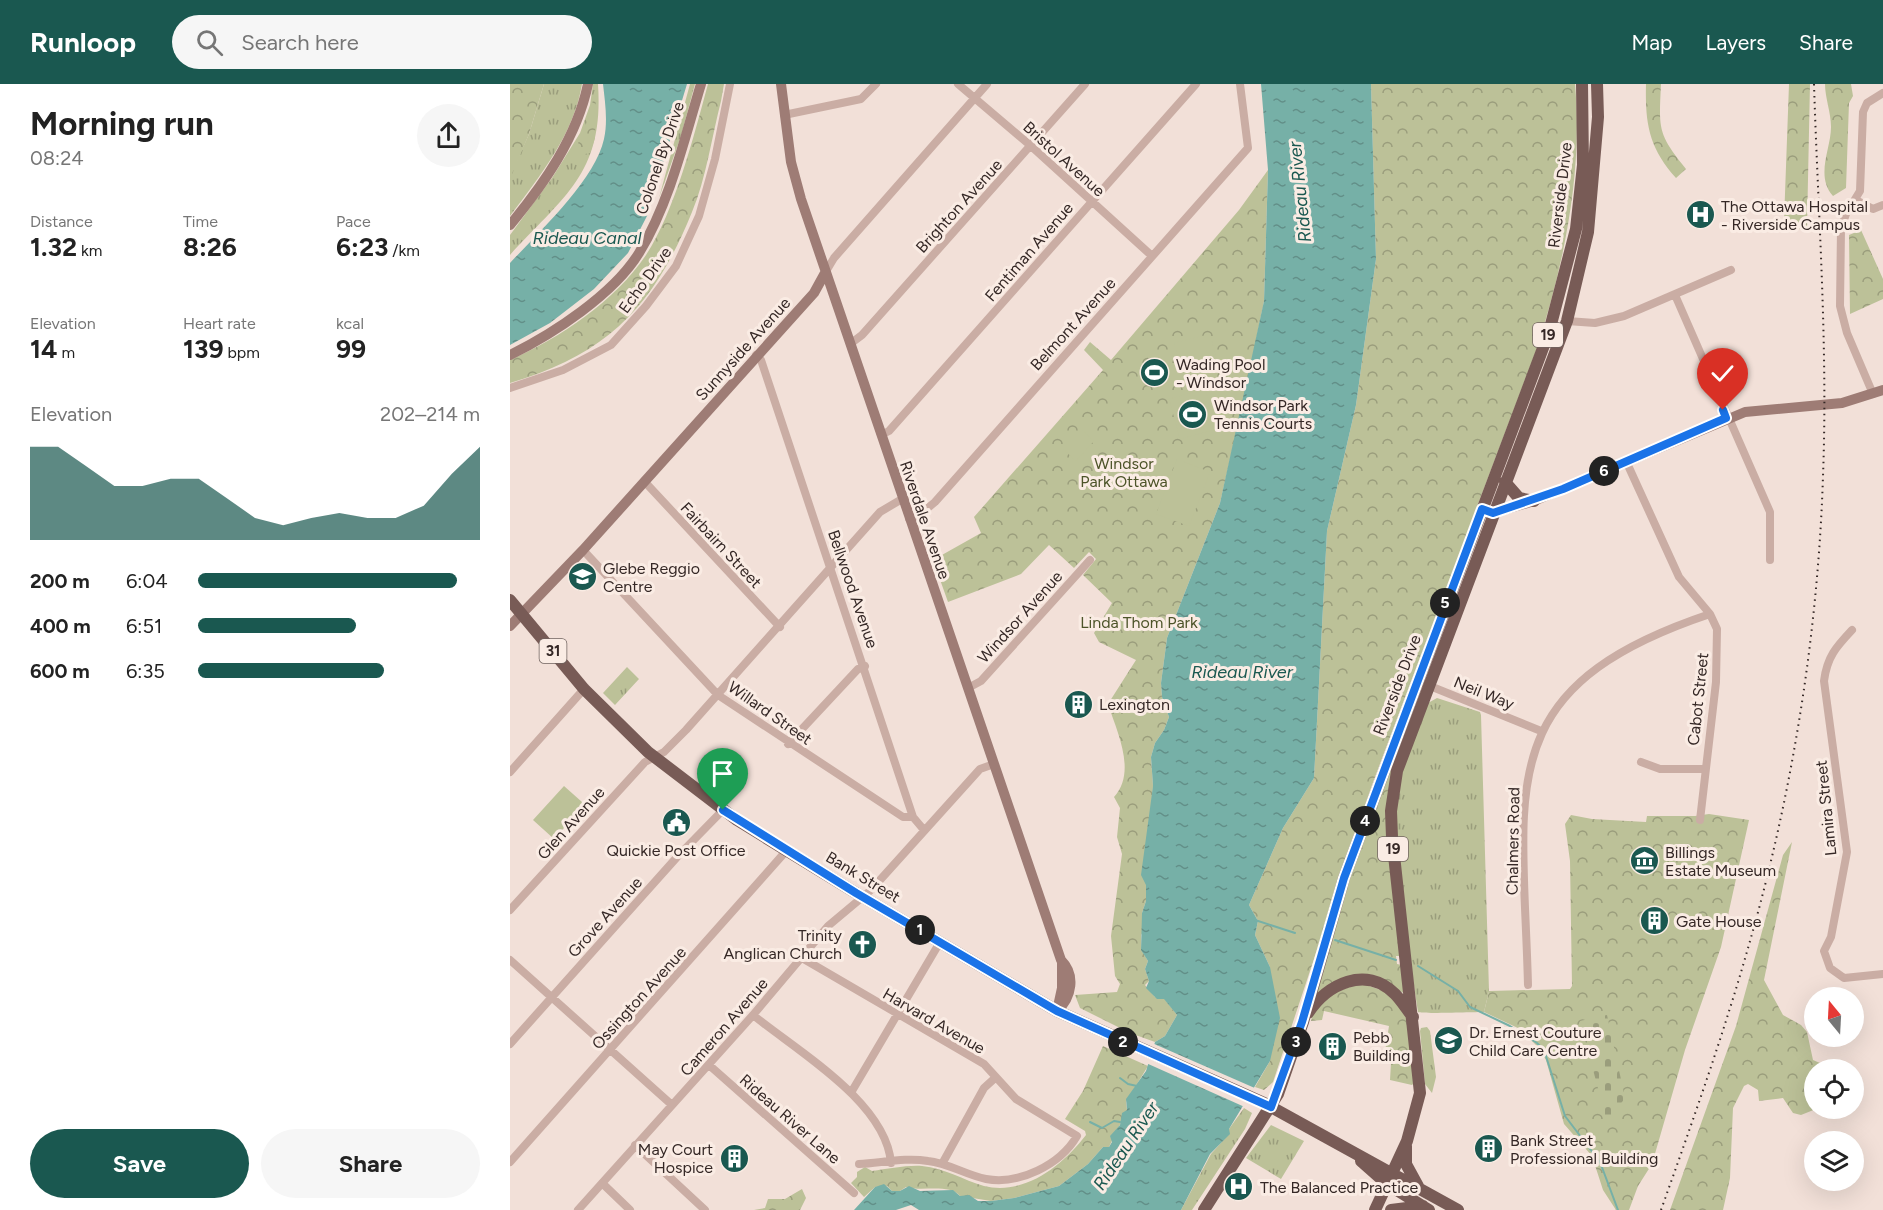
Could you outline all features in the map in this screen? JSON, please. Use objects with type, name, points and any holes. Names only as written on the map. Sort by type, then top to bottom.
[{"type":"main road","name":"Riverside Drive","points":[[1376,1210],[1407,1141],[1420,1094],[1391,811],[1397,771],[1549,332],[1576,230],[1583,165],[1582,84]]},
{"type":"main road","name":"Riverside Drive","points":[[1207,1207],[1271,1107],[1302,1022],[1344,878],[1416,681],[1488,511],[1505,482],[1567,321],[1588,232],[1598,117],[1598,84]]},
{"type":"main road","points":[[1505,482],[1519,498],[1534,501]]},
{"type":"main road","name":"Bank Street","points":[[510,600],[584,689],[654,758],[723,810],[863,897],[1057,1011],[1259,1101],[1351,1152],[1390,1178],[1426,1208]]},
{"type":"main road","points":[[1302,1022],[1317,1000],[1327,992],[1340,984],[1363,979],[1382,985],[1395,994],[1413,1017]]},
{"type":"main road","points":[[1407,1141],[1406,1164],[1418,1187]]},
{"type":"main road","name":"Bank Street","points":[[1390,1178],[1418,1187],[1458,1210]]},
{"type":"main road","points":[[1391,1210],[1426,1208]]},
{"type":"street","points":[[510,225],[567,142],[581,112],[588,84]]},
{"type":"street","name":"Colonel By Drive","points":[[510,355],[573,317],[608,288],[639,254],[673,176],[701,84]]},
{"type":"street","name":"Echo Drive","points":[[510,388],[562,370],[610,345],[646,306],[676,266],[699,216],[715,159],[730,84]]},
{"type":"street","name":"Riverdale Avenue","points":[[781,84],[795,180],[825,273],[1062,962],[1070,973],[1066,1002],[1057,1011]]},
{"type":"street","points":[[784,115],[861,99],[876,84]]},
{"type":"street","name":"Bristol Avenue","points":[[958,84],[1031,146],[1152,256]]},
{"type":"street","name":"Sunnyside Avenue","points":[[510,626],[583,550],[814,293],[834,258],[987,84]]},
{"type":"street","name":"Brighton Avenue","points":[[850,344],[858,340],[1085,84]]},
{"type":"street","name":"Fentiman Avenue","points":[[881,435],[889,431],[1196,84]]},
{"type":"street","name":"Belmont Avenue","points":[[909,519],[918,516],[935,502],[1248,148],[1240,84]]},
{"type":"street","points":[[1488,511],[1534,501],[1726,418],[1771,408],[1842,403],[1878,392],[1847,333],[1840,306],[1841,229],[1846,214],[1860,191],[1863,112],[1868,103],[1883,93]]},
{"type":"street","points":[[1856,200],[1873,209],[1883,205]]},
{"type":"street","points":[[1567,321],[1594,323],[1624,316],[1731,270]]},
{"type":"street","points":[[1675,295],[1726,418],[1770,513],[1770,560]]},
{"type":"street","name":"Bellwood Avenue","points":[[756,355],[761,360],[865,666],[913,817],[924,830]]},
{"type":"street","name":"Cabot Street","points":[[1626,461],[1679,577],[1710,614],[1718,640],[1716,682],[1704,769],[1700,820]]},
{"type":"street","name":"Fairbairn Street","points":[[644,482],[780,627]]},
{"type":"street","points":[[654,758],[680,736],[718,695],[880,512],[902,499]]},
{"type":"street","name":"Willard Street","points":[[583,550],[718,695],[788,744],[903,817],[913,817]]},
{"type":"street","name":"Windsor Avenue","points":[[968,688],[981,681],[1090,560]]},
{"type":"street","name":"Chalmers Road","points":[[1528,985],[1523,804],[1530,762],[1541,731],[1557,705],[1585,676],[1625,648],[1710,614]]},
{"type":"street","name":"Lamira Street","points":[[1852,630],[1832,651],[1826,663],[1824,681],[1847,852],[1831,937],[1824,951],[1830,968],[1844,978],[1883,974]]},
{"type":"street","points":[[788,744],[858,669],[865,666]]},
{"type":"street","name":"Neil Way","points":[[1416,681],[1541,731]]},
{"type":"street","points":[[510,772],[584,689]]},
{"type":"street","name":"Glen Avenue","points":[[510,910],[635,771],[654,758]]},
{"type":"street","points":[[1641,762],[1660,769],[1704,769]]},
{"type":"street","name":"Cameron Avenue","points":[[578,1210],[753,1016],[828,926],[863,897],[980,769],[993,764]]},
{"type":"street","name":"Grove Avenue","points":[[510,1044],[678,856],[723,810]]},
{"type":"street","name":"Ossington Avenue","points":[[510,1162],[787,850]]},
{"type":"street","points":[[852,1091],[940,942]]},
{"type":"street","name":"Harvard Avenue","points":[[802,958],[984,1064],[1016,1099],[1077,1136],[1055,1161],[1033,1172],[1013,1178],[988,1179],[942,1164]]},
{"type":"street","points":[[510,960],[672,1105]]},
{"type":"street","points":[[753,1016],[852,1091],[884,1137],[891,1163]]},
{"type":"street","name":"Rideau River Lane","points":[[709,1065],[854,1193]]},
{"type":"street","points":[[859,1164],[918,1160],[942,1164],[984,1088],[995,1078]]},
{"type":"street","points":[[635,1145],[705,1210]]},
{"type":"street","points":[[602,1183],[630,1210]]},
{"type":"green space","points":[[510,84],[544,84],[529,134],[510,179]]},
{"type":"green space","points":[[544,84],[582,84],[572,120],[564,137],[544,170],[510,216],[510,176],[529,134]]},
{"type":"green space","points":[[593,84],[598,84],[598,114],[595,140],[587,161],[564,198],[510,255],[510,235],[552,178],[580,133],[590,105]]},
{"type":"green space","points":[[690,84],[695,84],[681,136],[659,198]]},
{"type":"green space","points":[[708,84],[724,84],[697,199],[677,245],[644,300],[601,341],[544,371],[510,383],[510,360],[548,341],[603,303],[619,288],[646,255],[675,195]]},
{"type":"green space","points":[[1371,84],[1575,84],[1577,117],[1574,184],[1563,251],[1537,348],[1372,785],[1273,1082],[1264,1090],[1255,1087],[1270,1061],[1270,967],[1255,935],[1258,921],[1249,905],[1283,828],[1314,778],[1327,531],[1356,405],[1376,259]]},
{"type":"green space","points":[[1646,84],[1661,84],[1660,121],[1662,130],[1670,147],[1686,169],[1676,178],[1660,156],[1650,135],[1646,111]]},
{"type":"green space","points":[[1789,84],[1810,84],[1807,227],[1796,230],[1784,221]]},
{"type":"green space","points":[[1825,84],[1851,84],[1853,96],[1849,103],[1846,188],[1833,196],[1825,180],[1824,171],[1831,127]]},
{"type":"green space","points":[[596,86],[595,138],[590,153],[580,155],[577,146],[590,114]]},
{"type":"green space","name":"Windsor Park Ottawa","points":[[1268,170],[1264,301],[1220,503],[1167,638],[1161,683],[1162,697],[1169,717],[1155,743],[1151,757],[1153,786],[1141,949],[1148,961],[1145,969],[1149,981],[1145,985],[1155,997],[1164,998],[1177,1015],[1165,1036],[1155,1042],[1130,1033],[1080,1008],[1075,995],[1117,992],[1120,984],[1115,976],[1111,936],[1122,854],[1117,837],[1120,808],[1114,797],[1121,787],[1125,764],[1120,739],[1108,704],[1136,660],[1099,642],[1094,633],[1112,603],[1083,575],[1096,559],[1089,552],[1074,568],[1049,545],[1021,574],[948,602],[933,560],[981,533],[974,517],[1103,370],[1084,350],[1090,342],[1111,360],[1239,210]]},
{"type":"green space","points":[[1861,230],[1883,279],[1883,299],[1850,314],[1849,235]]},
{"type":"green space","name":"Windsor Park Tennis Courts","points":[[1210,334],[1220,372],[1184,381],[1174,343]]},
{"type":"green space","name":"Windsor Park Tennis Courts","points":[[1205,389],[1217,429],[1180,439],[1169,399]]},
{"type":"green space","points":[[1082,430],[1094,441],[1076,461],[1063,449]]},
{"type":"green space","points":[[1177,459],[1210,472],[1189,526],[1156,514]]},
{"type":"green space","points":[[627,667],[639,679],[615,705],[603,693]]},
{"type":"green space","points":[[1417,695],[1395,760],[1401,956],[1396,956],[1397,964],[1402,965],[1404,993],[1370,977],[1311,1002],[1344,894]]},
{"type":"green space","points":[[1437,698],[1480,712],[1481,715],[1489,991],[1484,1012],[1418,1012],[1405,927],[1396,834],[1400,780],[1428,703]]},
{"type":"green space","points":[[564,786],[582,802],[582,808],[554,839],[533,820]]},
{"type":"green space","name":"Billings Estate Museum","points":[[1709,814],[1749,820],[1721,947],[1685,1050],[1652,1164],[1638,1186],[1629,1210],[1616,1210],[1603,1190],[1592,1156],[1564,1124],[1546,1060],[1537,1046],[1520,1029],[1484,1012],[1489,991],[1570,989],[1572,986],[1570,861],[1565,824],[1571,815],[1592,819],[1646,822],[1647,816]]},
{"type":"green space","points":[[1792,842],[1764,980],[1783,1015],[1804,1028],[1804,1047],[1810,1047],[1813,1059],[1804,1059],[1804,1114],[1793,1113],[1783,1098],[1759,1101],[1758,1090],[1748,1084],[1744,1086],[1733,1108],[1730,1178],[1723,1210],[1670,1210],[1736,1026],[1783,855]]},
{"type":"green space","points":[[1361,983],[1389,993],[1407,1017],[1415,1082],[1412,1085],[1390,1080],[1391,1063],[1384,1058],[1389,1026],[1324,1011],[1322,1020],[1311,1021],[1318,1005],[1323,1000]]},
{"type":"green space","points":[[1607,1015],[1625,1098],[1607,1122],[1580,1021]]},
{"type":"green space","points":[[1427,1027],[1430,1031],[1436,1077],[1432,1093],[1425,1084],[1420,1031],[1421,1028]]},
{"type":"green space","points":[[1103,1046],[1148,1066],[1126,1102],[1127,1110],[1109,1147],[1103,1147],[1088,1164],[1059,1186],[1014,1198],[991,1201],[960,1196],[949,1190],[906,1187],[900,1191],[892,1191],[887,1186],[875,1187],[864,1197],[851,1183],[857,1177],[857,1172],[865,1167],[872,1171],[910,1166],[930,1167],[984,1186],[999,1188],[1014,1186],[1042,1176],[1066,1157],[1086,1135],[1085,1131],[1065,1119],[1083,1091]]},
{"type":"green space","points":[[1244,1108],[1252,1113],[1245,1129],[1192,1210],[1181,1210],[1211,1154],[1229,1134],[1229,1129]]},
{"type":"green space","points":[[1271,1125],[1304,1141],[1281,1179],[1246,1158]]},
{"type":"green space","points":[[802,1189],[806,1198],[800,1210],[754,1210],[765,1208],[768,1199],[785,1199]]},
{"type":"water","name":"Rideau Canal","points":[[603,84],[687,84],[647,216],[628,253],[594,289],[550,323],[510,345],[510,263],[564,205],[590,171],[599,155],[606,125]]},
{"type":"water","name":"Rideau River","points":[[1261,84],[1371,84],[1376,259],[1356,405],[1327,531],[1314,778],[1283,828],[1249,905],[1258,921],[1255,935],[1270,967],[1280,1018],[1270,1061],[1229,1129],[1230,1134],[1210,1154],[1181,1210],[919,1210],[911,1205],[896,1210],[854,1210],[875,1187],[884,1184],[892,1191],[900,1191],[909,1186],[920,1191],[953,1190],[960,1196],[969,1195],[978,1201],[1014,1198],[1059,1186],[1088,1164],[1103,1147],[1109,1147],[1112,1142],[1110,1136],[1120,1125],[1122,1113],[1127,1110],[1126,1099],[1146,1071],[1155,1042],[1165,1036],[1177,1015],[1164,999],[1157,999],[1146,988],[1149,981],[1145,969],[1148,961],[1141,950],[1142,913],[1146,901],[1146,885],[1141,875],[1153,786],[1151,757],[1155,743],[1169,717],[1162,697],[1161,683],[1167,638],[1220,503],[1264,301],[1268,170]]},
{"type":"pier","points":[[1152,1043],[1257,1089],[1247,1108],[1146,1063]]},
{"type":"waterway","points":[[1255,920],[1295,933]]},
{"type":"waterway","points":[[1335,940],[1396,960]]},
{"type":"waterway","points":[[1418,966],[1458,991],[1470,1007],[1510,1026],[1544,1050],[1565,1116],[1600,1162],[1618,1210]]},
{"type":"waterway","points":[[1120,1078],[1128,1084],[1137,1086]]},
{"type":"waterway","points":[[1090,1122],[1102,1128],[1114,1121],[1120,1122]]},
{"type":"railway","points":[[1661,1210],[1728,1014],[1764,891],[1790,774],[1809,655],[1820,535],[1824,427],[1823,329],[1814,84]]},
{"type":"place","name":"The Ottawa Hospital - Riverside Campus","points":[[1700,215]]},
{"type":"place","name":"Wading Pool - Windsor","points":[[1155,373]]},
{"type":"place","name":"Windsor Park Tennis Courts","points":[[1193,414]]},
{"type":"place","name":"Glebe Reggio Centre","points":[[582,577]]},
{"type":"place","name":"Lexington","points":[[1078,704]]},
{"type":"place","name":"Quickie Post Office","points":[[676,822]]},
{"type":"place","name":"Billings Estate Museum","points":[[1644,861]]},
{"type":"place","name":"Gate House","points":[[1655,921]]},
{"type":"place","name":"Trinity Anglican Church","points":[[863,944]]},
{"type":"place","name":"Dr. Ernest Couture Child Care Centre","points":[[1448,1041]]},
{"type":"place","name":"Pebb Building","points":[[1332,1046]]},
{"type":"place","name":"Bank Street Professional Building","points":[[1489,1149]]},
{"type":"place","name":"May Court Hospice","points":[[734,1158]]},
{"type":"place","name":"The Balanced Practice","points":[[1239,1187]]},
{"type":"route","points":[[723,810],[856,893],[1057,1011],[1271,1107],[1278,1094],[1302,1022],[1344,878],[1386,760],[1482,509],[1493,513],[1534,501],[1726,418],[1723,410]]},
{"type":"park label","name":"Linda Thom Park","points":[[1139,622]]}]
